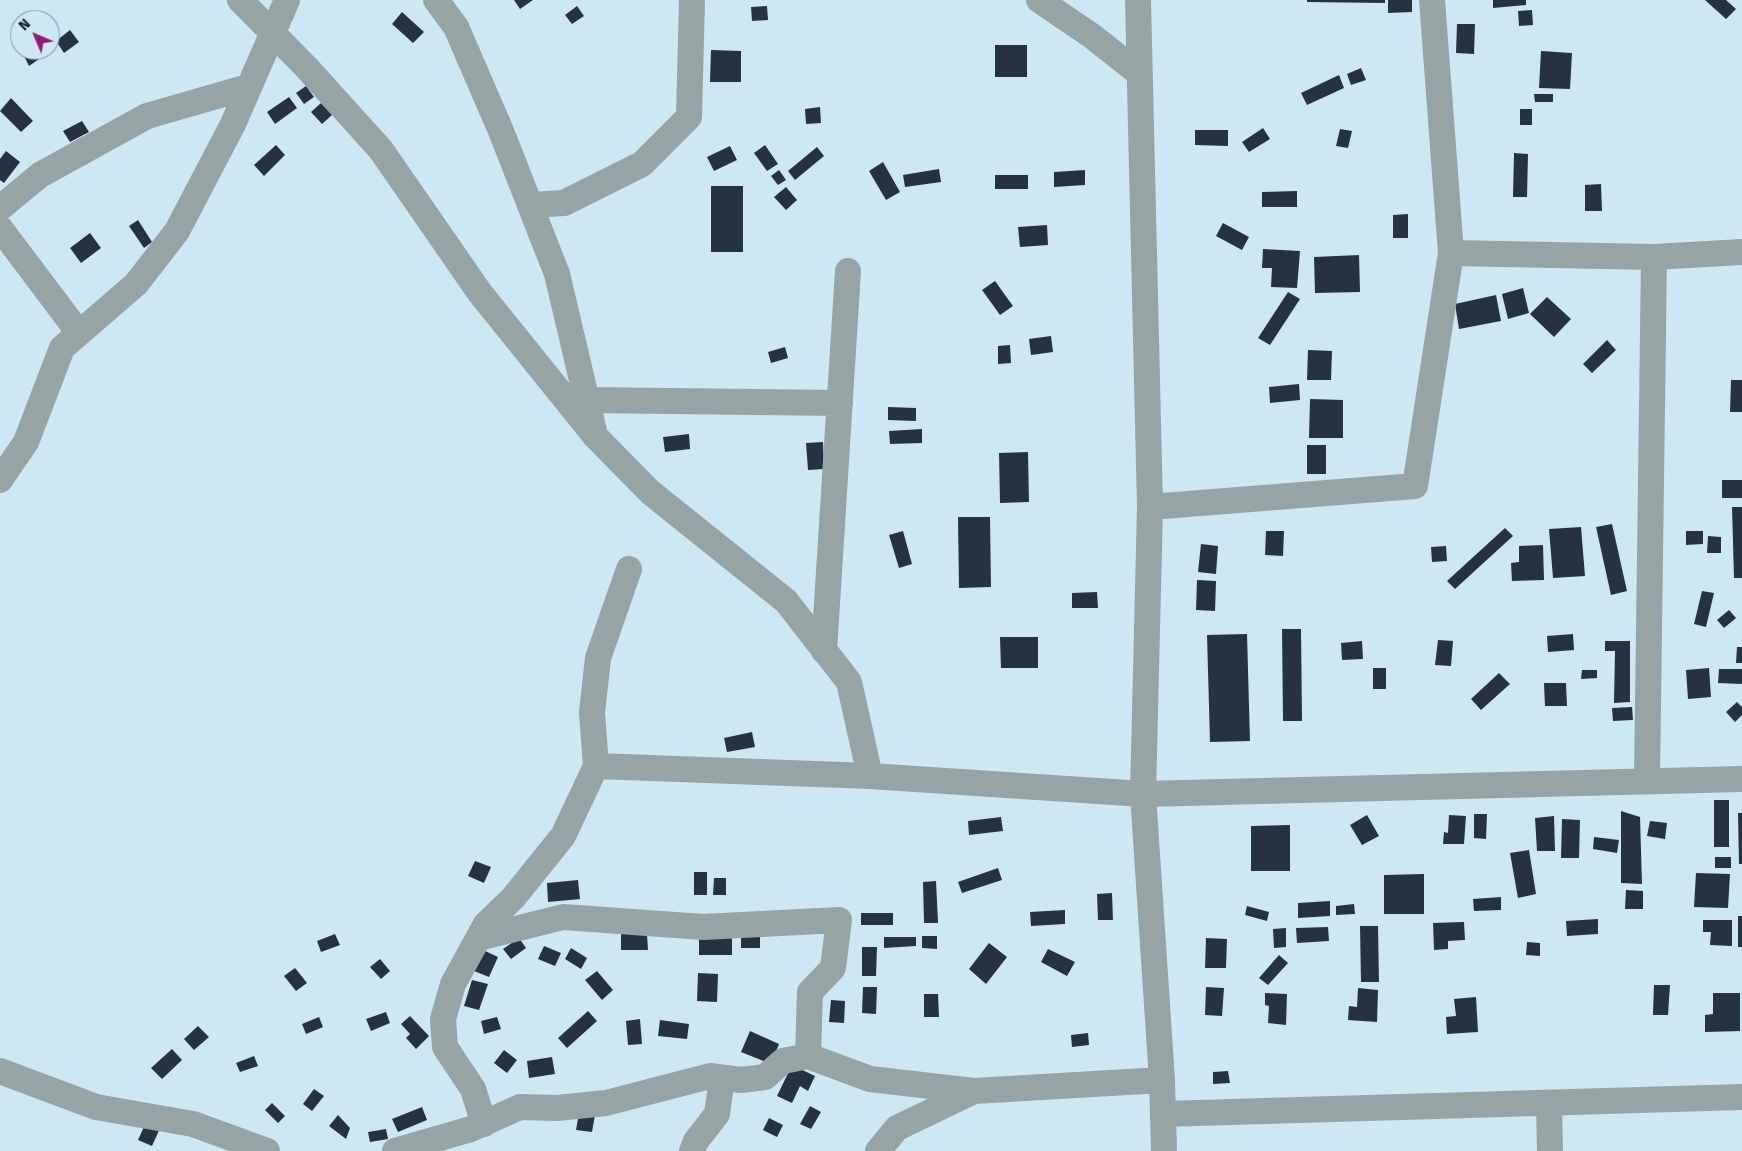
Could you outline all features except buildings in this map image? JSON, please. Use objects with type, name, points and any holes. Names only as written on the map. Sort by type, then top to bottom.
[{"type":"street","points":[[240,0],[381,150],[480,293],[596,437],[650,492],[786,601],[849,682],[870,776]]},
{"type":"street","points":[[0,480],[26,442],[62,348],[136,284],[177,231],[233,124],[271,32],[287,0]]},
{"type":"street","points":[[436,0],[456,27],[558,274],[596,437]]},
{"type":"street","points":[[530,205],[564,203],[642,164],[689,117],[692,0]]},
{"type":"street","points":[[1039,0],[1092,36],[1140,74]]},
{"type":"street","points":[[1138,0],[1150,507],[1143,794],[1162,1080],[1164,1151]]},
{"type":"street","points":[[1150,507],[1415,486],[1451,253],[1432,0]]},
{"type":"street","points":[[0,208],[40,176],[147,116],[248,87]]},
{"type":"street","points":[[0,228],[79,333]]},
{"type":"street","points":[[1451,253],[1654,257],[1742,252]]},
{"type":"street","points":[[1647,780],[1654,257]]},
{"type":"street","points":[[824,651],[848,271]]},
{"type":"street","points":[[587,400],[840,403]]},
{"type":"street","points":[[484,1124],[473,1090],[445,1047],[443,1018],[453,984],[486,924],[513,898],[562,836],[596,766],[592,713],[598,658],[629,569]]},
{"type":"street","points":[[596,766],[870,776],[1143,794],[1742,779]]},
{"type":"street","points":[[479,938],[563,916],[703,927],[838,920],[833,968],[810,992],[808,1056]]},
{"type":"street","points":[[395,1151],[484,1124],[520,1107],[557,1108],[606,1103],[710,1076],[741,1080],[765,1077],[783,1061],[808,1056],[870,1079],[974,1091],[1162,1080]]},
{"type":"street","points":[[0,1071],[96,1107],[193,1124],[266,1151]]},
{"type":"street","points":[[692,1151],[696,1142],[717,1114],[722,1078]]},
{"type":"street","points":[[878,1151],[897,1128],[974,1091]]},
{"type":"street","points":[[1163,1114],[1742,1097]]},
{"type":"street","points":[[1549,1103],[1550,1151]]}]
